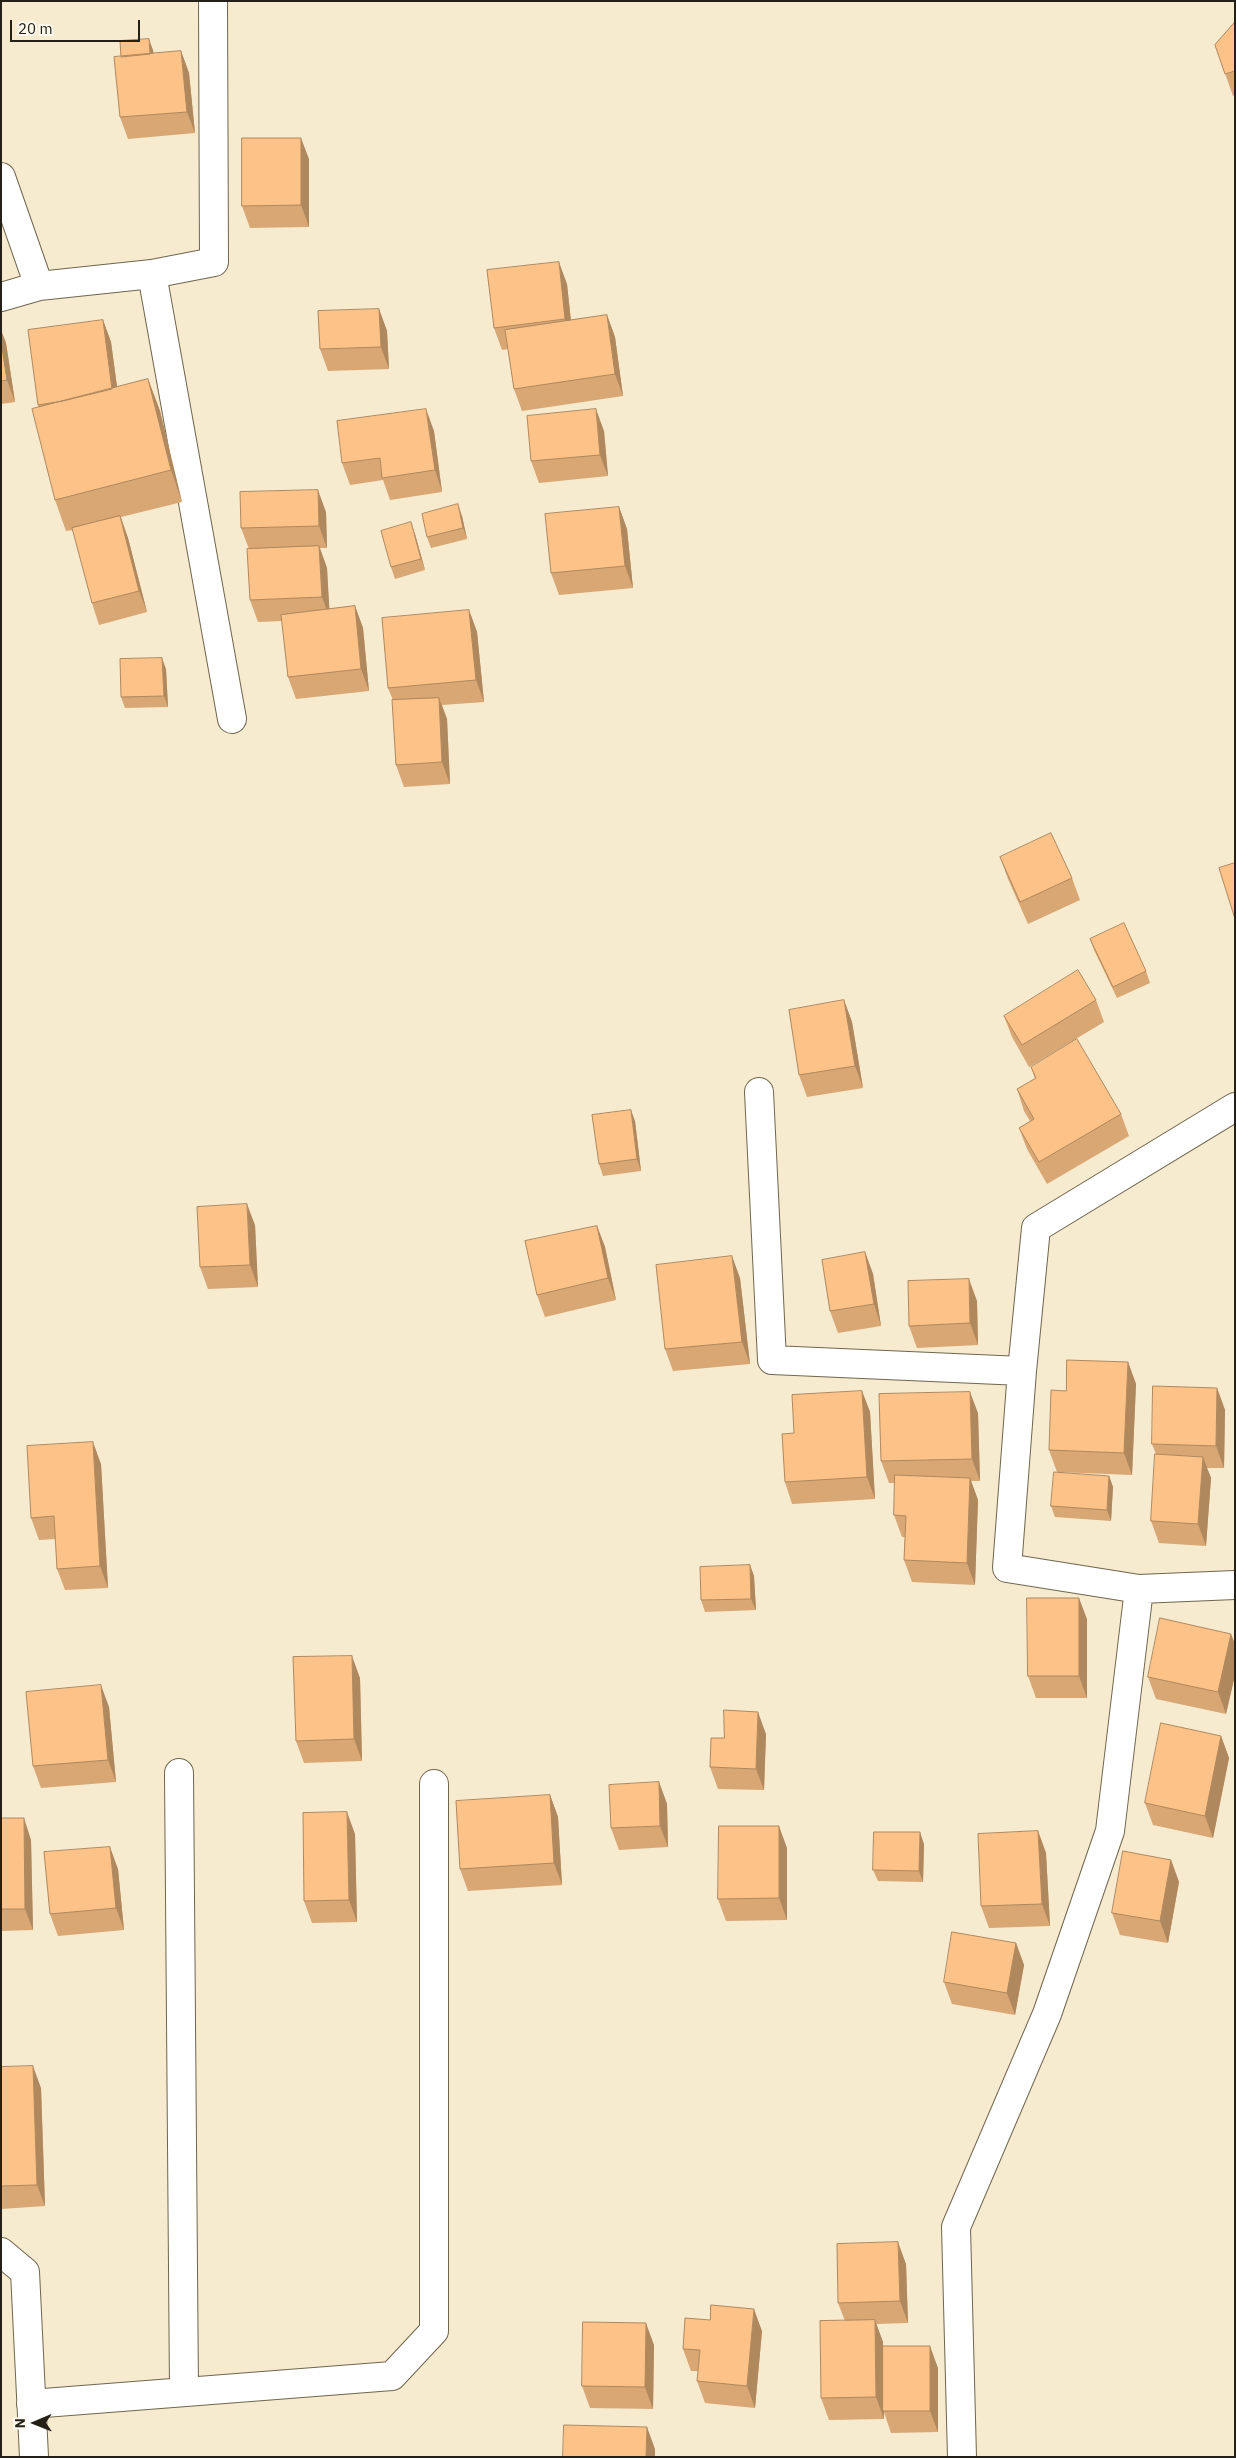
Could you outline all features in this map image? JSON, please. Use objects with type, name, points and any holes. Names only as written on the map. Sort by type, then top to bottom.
[{"type":"street","points":[[1,297],[39,286],[152,274],[214,262],[213,1]]},
{"type":"street","points":[[1,177],[39,286]]},
{"type":"street","points":[[152,274],[232,719]]},
{"type":"street","points":[[759,1092],[772,1360],[1022,1371]]},
{"type":"street","points":[[1235,1107],[1036,1228],[1022,1371],[1007,1568],[1139,1589],[1235,1585]]},
{"type":"street","points":[[962,2457],[956,2227],[1048,2014],[1110,1831],[1139,1589]]},
{"type":"street","points":[[178,1773],[184,2392]]},
{"type":"street","points":[[31,2404],[392,2376],[434,2330],[434,1784]]},
{"type":"street","points":[[1,2252],[25,2272],[34,2457]]},
{"type":"building","points":[[1235,22],[1235,71],[1225,74],[1215,45]]},
{"type":"building","points":[[149,39],[150,54],[121,57],[120,41]]},
{"type":"building","points":[[181,51],[187,112],[120,117],[114,57]]},
{"type":"building","points":[[242,138],[301,138],[301,205],[242,206]]},
{"type":"building","points":[[559,262],[565,319],[494,328],[487,270]]},
{"type":"building","points":[[379,309],[381,347],[320,349],[318,311]]},
{"type":"building","points":[[607,315],[615,374],[514,389],[505,330]]},
{"type":"building","points":[[103,320],[112,389],[38,405],[28,330]]},
{"type":"building","points":[[1,342],[7,380],[1,381]]},
{"type":"building","points":[[148,379],[171,470],[55,500],[32,409]]},
{"type":"building","points":[[426,409],[435,470],[382,478],[380,458],[342,463],[337,421]]},
{"type":"building","points":[[596,409],[600,455],[531,461],[527,416]]},
{"type":"building","points":[[318,490],[319,526],[241,528],[240,492]]},
{"type":"building","points":[[458,504],[463,528],[427,537],[422,514]]},
{"type":"building","points":[[619,507],[625,566],[551,573],[545,514]]},
{"type":"building","points":[[120,516],[139,591],[92,603],[72,528]]},
{"type":"building","points":[[411,522],[421,559],[391,567],[381,531]]},
{"type":"building","points":[[319,546],[322,597],[250,600],[247,549]]},
{"type":"building","points":[[355,606],[361,669],[288,677],[281,615]]},
{"type":"building","points":[[469,610],[476,680],[388,688],[382,618]]},
{"type":"building","points":[[162,658],[164,696],[121,697],[120,659]]},
{"type":"building","points":[[439,698],[442,762],[396,765],[392,700]]},
{"type":"building","points":[[1051,833],[1072,878],[1020,902],[1000,857]]},
{"type":"building","points":[[1235,863],[1235,919],[1219,868]]},
{"type":"building","points":[[1124,923],[1146,971],[1113,987],[1090,939]]},
{"type":"building","points":[[1078,970],[1096,1000],[1022,1045],[1004,1016]]},
{"type":"building","points":[[844,1000],[855,1066],[799,1075],[789,1010]]},
{"type":"building","points":[[1077,1039],[1121,1114],[1039,1162],[1019,1128],[1034,1119],[1017,1089],[1036,1078],[1031,1067]]},
{"type":"building","points":[[631,1110],[637,1159],[599,1164],[592,1115]]},
{"type":"building","points":[[247,1204],[250,1265],[200,1267],[197,1207]]},
{"type":"building","points":[[597,1226],[608,1278],[537,1295],[525,1241]]},
{"type":"building","points":[[865,1252],[874,1304],[830,1311],[822,1260]]},
{"type":"building","points":[[732,1256],[742,1342],[665,1349],[656,1265]]},
{"type":"building","points":[[969,1279],[970,1323],[909,1326],[908,1281]]},
{"type":"building","points":[[1067,1360],[1128,1362],[1124,1453],[1049,1450],[1051,1390],[1066,1391]]},
{"type":"building","points":[[1153,1386],[1217,1388],[1216,1446],[1152,1444]]},
{"type":"building","points":[[862,1391],[867,1477],[785,1482],[782,1434],[794,1433],[792,1395]]},
{"type":"building","points":[[970,1392],[972,1459],[881,1461],[879,1394]]},
{"type":"building","points":[[93,1442],[100,1566],[57,1569],[54,1516],[31,1518],[27,1446]]},
{"type":"building","points":[[1155,1454],[1203,1457],[1198,1524],[1151,1521]]},
{"type":"building","points":[[1054,1472],[1109,1476],[1107,1510],[1051,1506]]},
{"type":"building","points":[[895,1475],[970,1478],[967,1563],[904,1560],[906,1516],[894,1515]]},
{"type":"building","points":[[750,1565],[751,1599],[701,1600],[700,1567]]},
{"type":"building","points":[[1027,1598],[1079,1598],[1079,1676],[1028,1676]]},
{"type":"building","points":[[1160,1618],[1231,1634],[1218,1692],[1148,1677]]},
{"type":"building","points":[[352,1656],[354,1739],[296,1741],[293,1657]]},
{"type":"building","points":[[101,1685],[108,1760],[33,1766],[26,1692]]},
{"type":"building","points":[[724,1710],[758,1712],[756,1769],[710,1767],[711,1738],[724,1738]]},
{"type":"building","points":[[1161,1723],[1221,1736],[1205,1816],[1145,1803]]},
{"type":"building","points":[[659,1782],[660,1826],[611,1828],[609,1785]]},
{"type":"building","points":[[550,1795],[554,1863],[460,1869],[456,1801]]},
{"type":"building","points":[[347,1812],[349,1900],[304,1901],[303,1813]]},
{"type":"building","points":[[1,1818],[24,1818],[25,1909],[1,1909]]},
{"type":"building","points":[[719,1826],[779,1826],[779,1898],[718,1899]]},
{"type":"building","points":[[1038,1831],[1042,1904],[981,1906],[978,1834]]},
{"type":"building","points":[[874,1832],[920,1832],[919,1871],[873,1870]]},
{"type":"building","points":[[110,1847],[116,1908],[50,1914],[44,1852]]},
{"type":"building","points":[[1123,1851],[1171,1860],[1160,1921],[1112,1913]]},
{"type":"building","points":[[952,1932],[1016,1943],[1007,1993],[944,1982]]},
{"type":"building","points":[[33,2066],[37,2185],[1,2186],[1,2067]]},
{"type":"building","points":[[898,2242],[900,2301],[838,2303],[837,2244]]},
{"type":"building","points":[[711,2305],[754,2309],[747,2386],[697,2381],[700,2350],[683,2349],[685,2318],[710,2320]]},
{"type":"building","points":[[875,2320],[876,2397],[821,2398],[820,2321]]},
{"type":"building","points":[[583,2322],[646,2323],[645,2387],[582,2386]]},
{"type":"building","points":[[883,2346],[930,2346],[930,2411],[883,2411]]},
{"type":"building","points":[[564,2425],[647,2427],[646,2457],[563,2457]]}]
